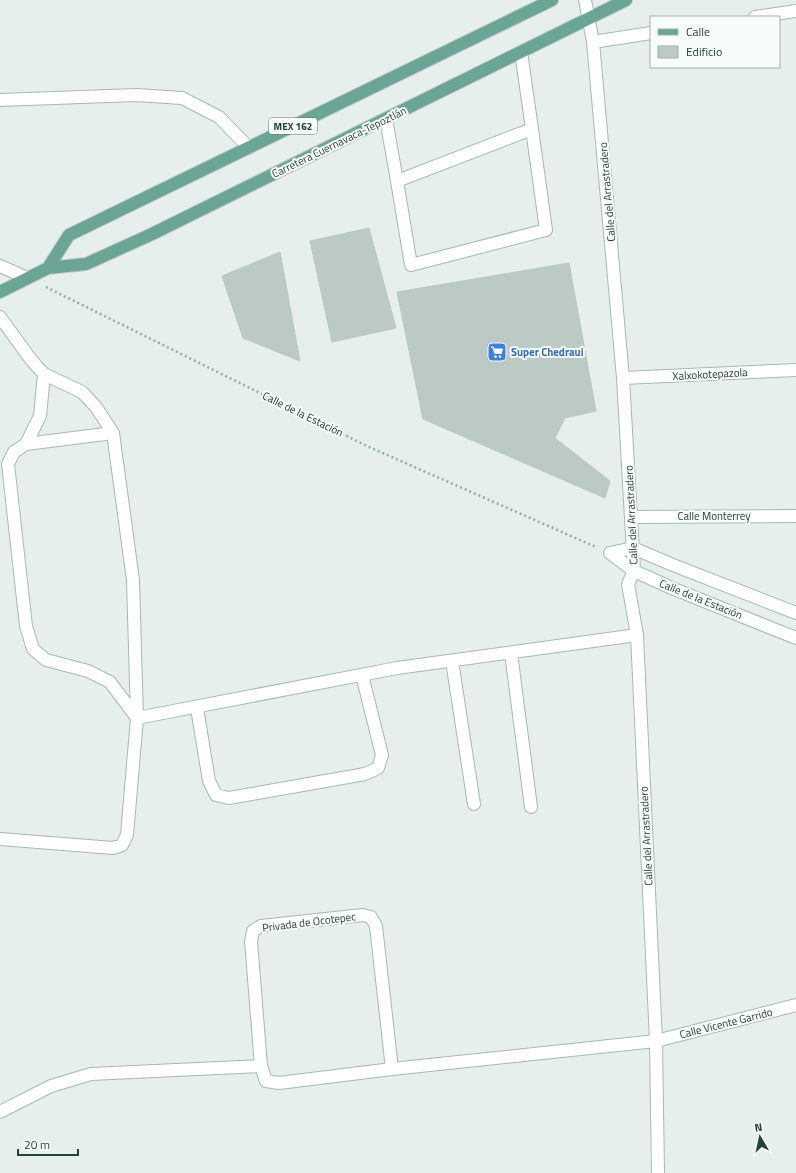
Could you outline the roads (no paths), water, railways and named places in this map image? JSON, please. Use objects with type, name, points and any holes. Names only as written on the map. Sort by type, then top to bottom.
[{"type":"main road","name":"MEX 162","points":[[48,268],[69,235],[552,0]]},
{"type":"main road","name":"Carretera Cuernavaca-Tepoztlán","points":[[0,292],[48,268],[86,264],[152,234],[626,0]]},
{"type":"street","name":"Calle del Arrastradero","points":[[585,0],[593,42],[623,378],[632,517],[634,571],[628,584],[637,636],[656,1041],[658,1173]]},
{"type":"street","points":[[762,16],[796,11]]},
{"type":"street","points":[[593,42],[650,33]]},
{"type":"street","points":[[386,119],[411,265],[546,230],[521,52]]},
{"type":"street","points":[[0,100],[136,95],[182,98],[219,117],[249,148]]},
{"type":"street","points":[[397,181],[532,129]]},
{"type":"street","points":[[0,266],[27,278]]},
{"type":"street","points":[[0,317],[32,361],[44,374],[82,392],[96,407],[113,432],[133,580],[137,718],[127,835],[122,845],[113,848],[0,839]]},
{"type":"street","name":"Xalxokotepazola","points":[[623,378],[796,370]]},
{"type":"street","points":[[26,444],[40,416],[44,374]]},
{"type":"street","points":[[113,432],[26,444],[14,452],[8,464],[26,626],[33,649],[46,660],[88,671],[110,682],[137,718]]},
{"type":"street","name":"Calle Monterrey","points":[[632,517],[796,516]]},
{"type":"street","name":"Calle de la Estación","points":[[796,613],[633,548],[610,553],[634,571],[674,589],[796,638]]},
{"type":"street","points":[[137,718],[197,708],[397,668],[637,636]]},
{"type":"street","points":[[511,653],[531,807]]},
{"type":"street","points":[[452,661],[474,804]]},
{"type":"street","points":[[197,708],[209,781],[216,795],[229,798],[365,774],[378,768],[382,755],[362,675]]},
{"type":"street","name":"Privada de Ocotepec","points":[[392,1068],[376,926],[371,917],[363,915],[261,926],[253,931],[251,941],[261,1066],[266,1081],[279,1083],[392,1068],[656,1041]]},
{"type":"street","name":"Calle Vicente Garrido","points":[[656,1041],[796,1005]]},
{"type":"street","points":[[0,1112],[51,1086],[91,1074],[261,1066]]},
{"type":"place","name":"Super Chedraui","points":[[497,352]]}]
